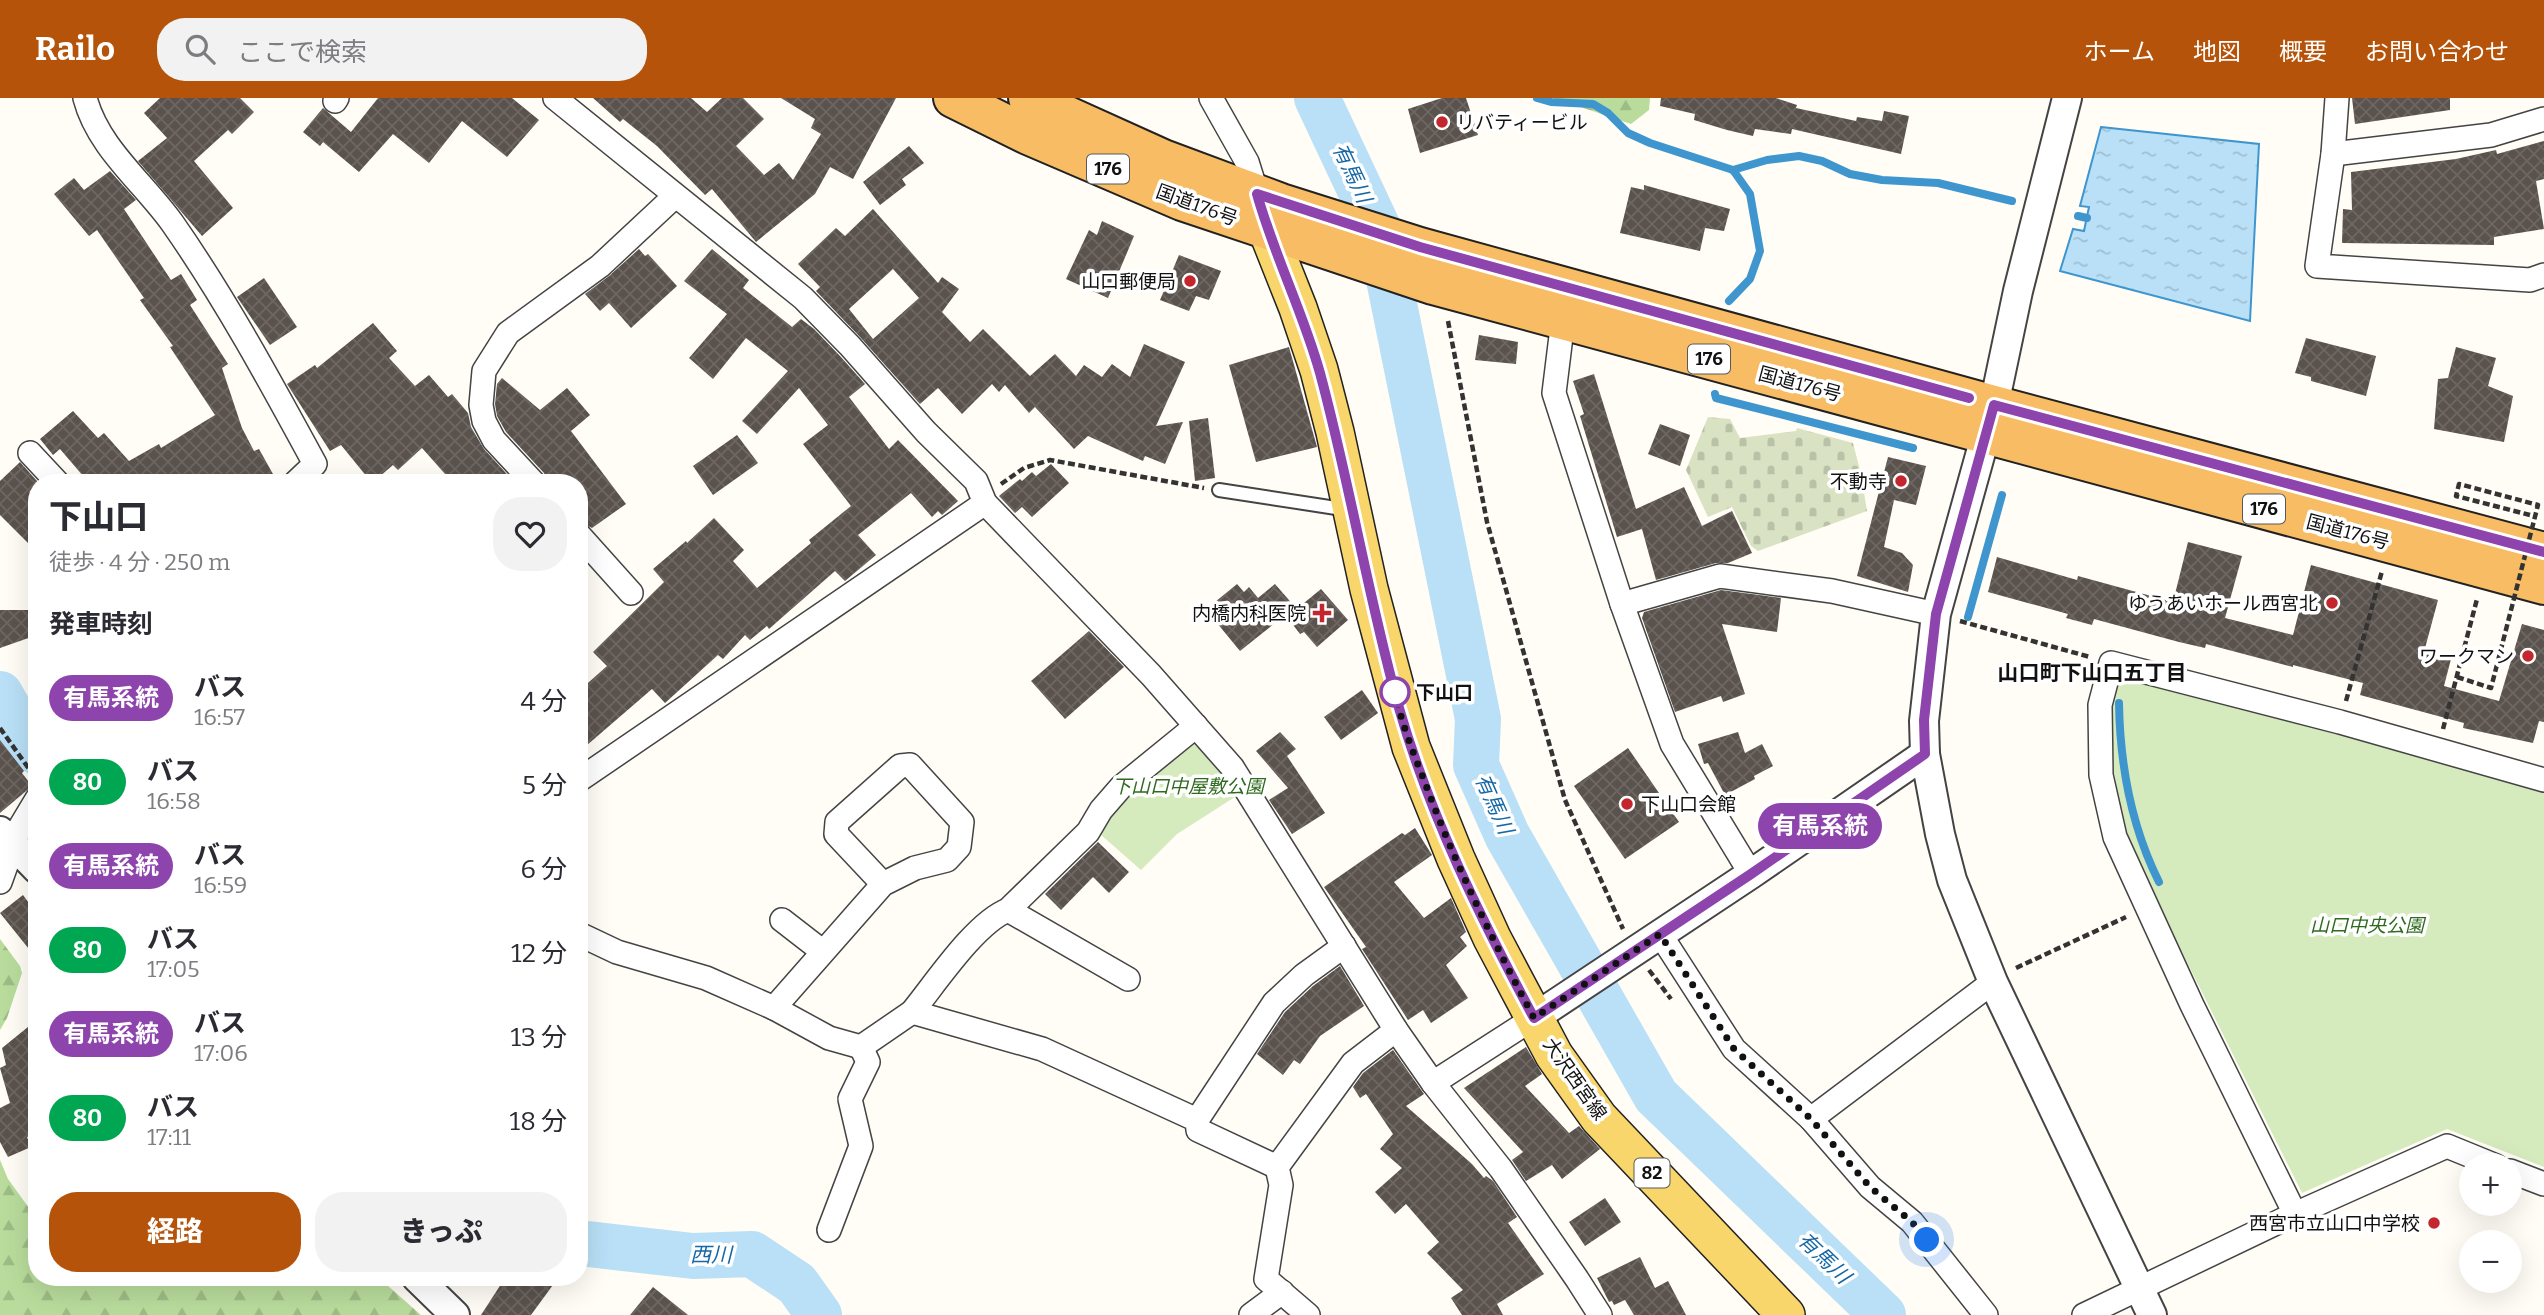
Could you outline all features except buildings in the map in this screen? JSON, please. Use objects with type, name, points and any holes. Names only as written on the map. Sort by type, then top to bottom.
[{"type":"highway","name":"国道176号","points":[[953,98],[1028,135],[1182,201],[1273,216],[1420,247],[2544,584]]},
{"type":"highway","name":"国道176号","points":[[1028,98],[1163,159],[1440,299],[1563,320],[2544,552]]},
{"type":"main road","name":"大沢西宮線","points":[[1273,216],[1298,308],[1319,370],[1378,625],[1411,747],[1455,859],[1492,938],[1542,1013],[1572,1083],[1599,1118],[1786,1315]]},
{"type":"street","points":[[85,98],[96,129],[173,223],[266,375],[315,464],[304,474]]},
{"type":"street","points":[[555,98],[803,298],[850,346],[926,432],[976,481],[985,503],[1151,675],[1232,766],[1396,1030],[1433,1083],[1501,1169],[1600,1315]]},
{"type":"street","points":[[1212,98],[1273,216]]},
{"type":"street","points":[[2067,98],[2018,292],[1990,419],[1936,614],[1924,720],[1925,754],[1952,880],[2004,975],[2152,1315]]},
{"type":"street","points":[[2337,98],[2333,154],[2317,266],[2530,280],[2544,275]]},
{"type":"street","points":[[2333,154],[2491,135],[2544,119]]},
{"type":"street","points":[[526,474],[494,440],[484,421],[481,405],[484,371],[508,333],[600,266],[675,196]]},
{"type":"street","points":[[1563,320],[1554,393],[1622,604],[1672,744],[1751,874]]},
{"type":"street","points":[[30,453],[50,474]]},
{"type":"street","points":[[588,774],[985,503]]},
{"type":"street","points":[[588,545],[631,593]]},
{"type":"street","points":[[1622,604],[1720,576],[1832,591],[1936,614]]},
{"type":"street","points":[[2295,1214],[2115,837],[2101,775],[2100,705],[2111,663],[2340,722],[2544,780]]},
{"type":"street","points":[[861,1047],[912,1013],[969,942],[995,915],[1008,910],[1088,832],[1101,810],[1121,787],[1196,726]]},
{"type":"street","points":[[1433,1083],[1542,1013],[1629,947],[1660,934],[1925,754]]},
{"type":"street","points":[[774,1008],[883,884],[915,868],[947,860],[959,847],[962,821],[910,765],[900,766],[837,822],[836,834],[883,884]]},
{"type":"street","points":[[0,882],[4,842],[19,829],[28,814]]},
{"type":"street","points":[[4,842],[28,862]]},
{"type":"street","points":[[1008,910],[1128,979]]},
{"type":"street","points":[[782,920],[822,951]]},
{"type":"street","points":[[1660,934],[1734,1049],[1811,1119],[1870,1187],[1912,1222],[1986,1315]]},
{"type":"street","points":[[588,938],[617,952],[706,978],[774,1008],[829,1038],[861,1047],[868,1062],[850,1099],[861,1146],[830,1230]]},
{"type":"street","points":[[1277,1167],[1198,1130],[1197,1120],[1274,1003],[1304,975],[1344,946]]},
{"type":"street","points":[[1811,1119],[2004,975]]},
{"type":"street","points":[[912,1013],[1042,1049],[1197,1120]]},
{"type":"street","points":[[1308,1315],[1266,1279],[1281,1185],[1277,1167],[1353,1063],[1396,1030]]},
{"type":"street","points":[[2084,1315],[2295,1214],[2447,1146],[2464,1153]]},
{"type":"street","points":[[2522,1176],[2544,1184]]},
{"type":"street","points":[[425,1286],[455,1315]]},
{"type":"street","points":[[1251,1315],[1282,1292]]},
{"type":"lane","points":[[1219,490],[1353,511]]},
{"type":"path","points":[[1440,299],[1487,522],[1565,800],[1629,947]]},
{"type":"path","points":[[985,503],[992,490],[1024,468],[1050,460],[1219,490]]},
{"type":"path","points":[[2457,677],[2491,688],[2538,505],[2459,484],[2456,496],[2530,514]]},
{"type":"path","points":[[2340,722],[2385,564]]},
{"type":"path","points":[[2438,750],[2480,588]]},
{"type":"path","points":[[1936,614],[2111,663]]},
{"type":"path","points":[[0,728],[28,767]]},
{"type":"path","points":[[2004,975],[2147,907]]},
{"type":"green space","points":[[1554,98],[1650,98],[1649,110],[1631,124]]},
{"type":"green space","points":[[1708,417],[1730,419],[1740,438],[1796,431],[1797,428],[1853,443],[1867,511],[1758,551],[1751,546],[1732,507],[1708,517],[1686,470]]},
{"type":"green space","name":"山口中央公園","points":[[2118,671],[2298,719],[2544,793],[2544,1167],[2522,1158],[2522,1153],[2508,1153],[2447,1129],[2302,1193],[2181,950],[2124,827],[2111,756],[2111,699]]},
{"type":"green space","name":"下山口中屋敷公園","points":[[1191,739],[1197,740],[1238,795],[1177,834],[1141,870],[1100,834],[1127,791]]},
{"type":"green space","points":[[0,939],[20,966],[22,973],[7,1018],[0,1030]]},
{"type":"green space","points":[[0,1160],[8,1179],[28,1207],[28,1286],[388,1286],[421,1315],[0,1315]]},
{"type":"water","points":[[2101,127],[2259,144],[2250,321],[2060,271],[2073,229],[2084,231],[2089,207],[2080,206]]},
{"type":"waterway","name":"有馬川","points":[[1317,98],[1379,230],[1478,719],[1476,765],[1507,835],[1656,1096],[1883,1315]]},
{"type":"waterway","points":[[1537,98],[1551,102],[1593,104],[1608,113],[1628,133],[1650,143],[1733,170],[1750,194],[1760,251],[1750,279],[1729,301]]},
{"type":"waterway","points":[[1733,170],[1767,160],[1799,156],[1822,161],[1850,174],[1882,180],[1938,183],[2012,201]]},
{"type":"waterway","points":[[2078,216],[2087,218]]},
{"type":"waterway","points":[[1715,394],[1716,398],[1913,448]]},
{"type":"waterway","points":[[1968,617],[2002,495]]},
{"type":"waterway","name":"西川","points":[[0,694],[28,741]]},
{"type":"waterway","points":[[2119,703],[2129,795],[2142,840],[2159,882]]},
{"type":"waterway","name":"西川","points":[[588,1244],[693,1256],[752,1254],[797,1284],[819,1315]]},
{"type":"bus line","name":"有馬系統","points":[[1969,398],[1420,247],[1257,194],[1267,230],[1319,370],[1374,610],[1411,747],[1455,859],[1534,1018],[1925,754],[1924,720],[1936,614],[1994,405],[2544,552]]},
{"type":"place","name":"リバティービル","points":[[1442,122]]},
{"type":"place","name":"山口郵便局","points":[[1190,281]]},
{"type":"place","name":"不動寺","points":[[1901,481]]},
{"type":"place","name":"ゆうあいホール西宮北","points":[[2332,603]]},
{"type":"place","name":"内橋内科医院","points":[[1322,613]]},
{"type":"place","name":"ワークマン","points":[[2528,656]]},
{"type":"place","name":"下山口","points":[[1395,692]]},
{"type":"place","name":"下山口会館","points":[[1627,804]]},
{"type":"place","name":"西宮市立山口中学校","points":[[2434,1223]]},
{"type":"district","name":"山口町下山口五丁目","points":[[2092,673]]},
{"type":"route","points":[[1395,692],[1394,690],[1411,747],[1455,859],[1534,1018],[1660,934],[1734,1049],[1811,1119],[1870,1187],[1912,1222],[1927,1240]]}]
